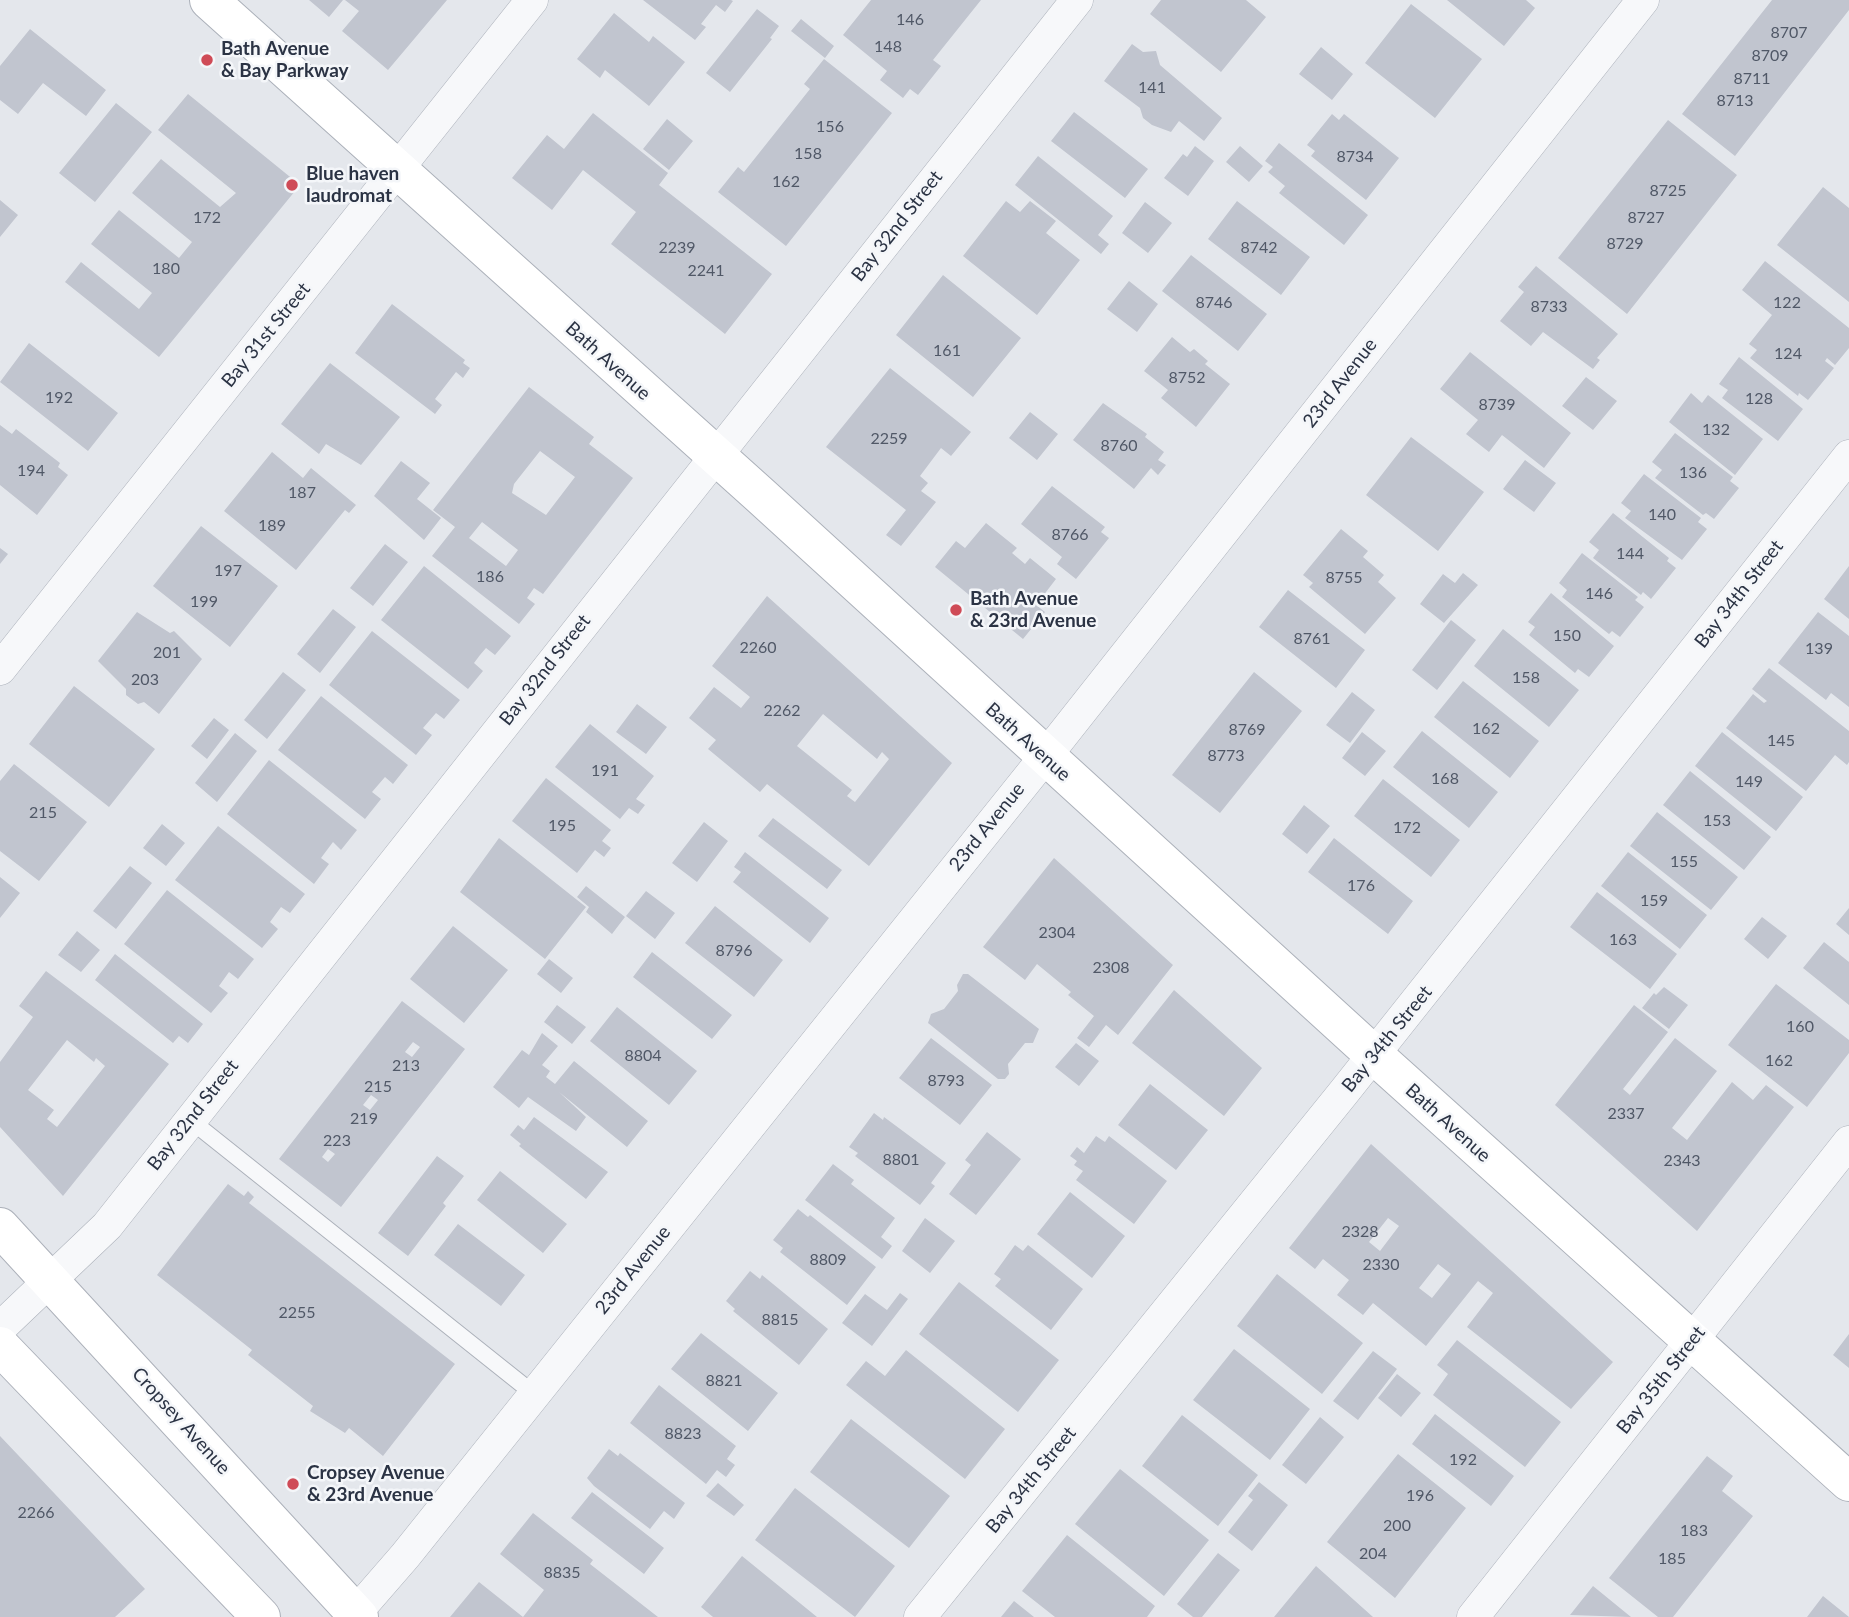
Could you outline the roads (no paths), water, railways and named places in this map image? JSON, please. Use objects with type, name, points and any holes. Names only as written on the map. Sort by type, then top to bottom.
[{"type":"street","name":"Bath Avenue","points":[[209,0],[1849,1482]]},
{"type":"street","name":"Bay 31st Street","points":[[0,669],[532,0]]},
{"type":"street","name":"Bay 32nd Street","points":[[0,1328],[107,1226],[1077,0]]},
{"type":"street","name":"23rd Avenue","points":[[356,1616],[1045,757],[1643,0]]},
{"type":"street","name":"Bay 34th Street","points":[[920,1617],[1374,1055],[1849,456]]},
{"type":"street","name":"Bay 35th Street","points":[[1473,1617],[1849,1142]]},
{"type":"street","name":"Cropsey Avenue","points":[[0,1227],[356,1616]]},
{"type":"street","points":[[0,1346],[261,1617]]},
{"type":"lane","points":[[189,1119],[534,1394]]},
{"type":"place","name":"Bath Avenue & Bay Parkway","points":[[207,60]]},
{"type":"place","name":"Blue haven laudromat","points":[[292,185]]},
{"type":"place","name":"Bath Avenue & 23rd Avenue","points":[[956,610]]},
{"type":"place","name":"Cropsey Avenue & 23rd Avenue","points":[[293,1484]]}]
